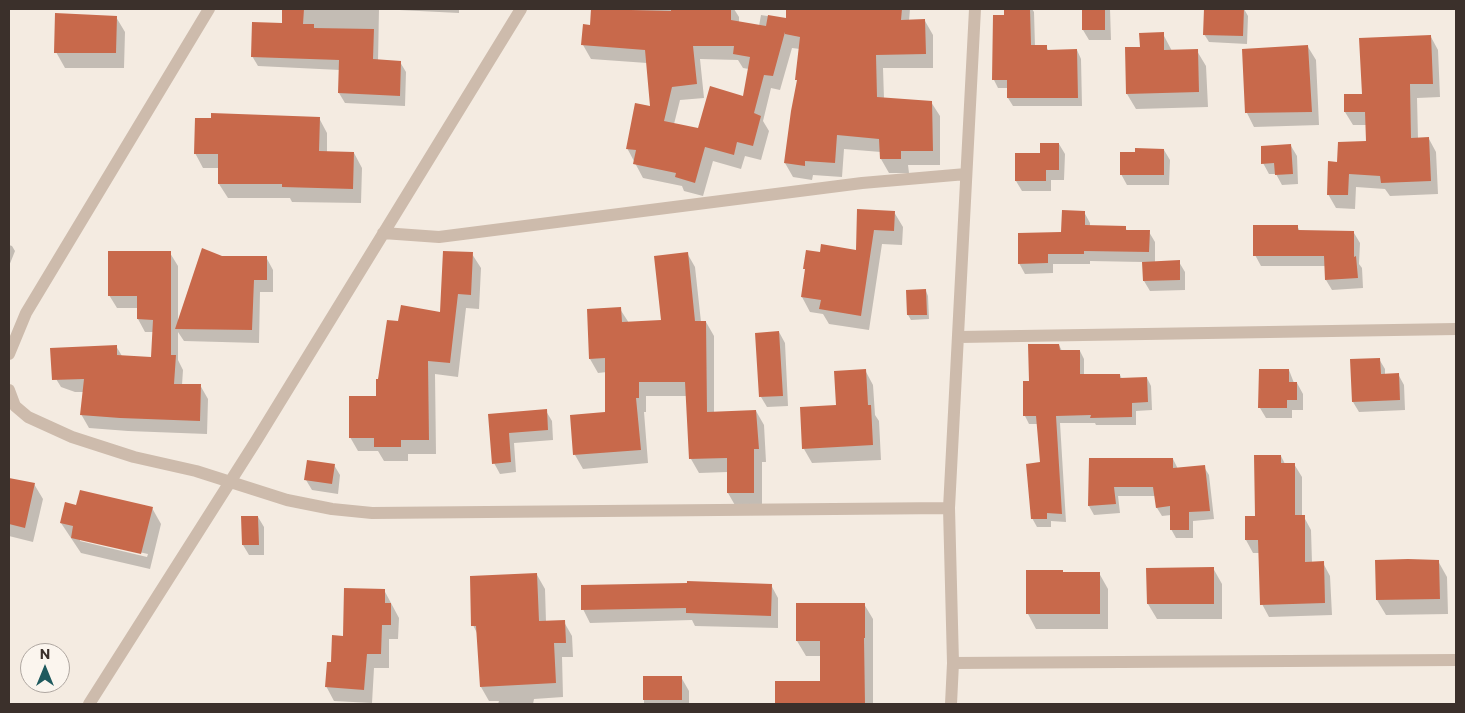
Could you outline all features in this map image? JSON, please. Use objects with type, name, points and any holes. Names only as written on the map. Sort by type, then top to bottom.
[{"type":"street","points":[[9,354],[26,313],[209,9]]},
{"type":"street","points":[[89,704],[230,482],[521,9]]},
{"type":"street","points":[[951,704],[953,663],[949,508],[975,9]]},
{"type":"street","points":[[383,233],[439,237],[862,183],[966,174]]},
{"type":"street","points":[[959,337],[1456,329]]},
{"type":"street","points":[[9,390],[15,406],[28,417],[72,437],[134,456],[196,471],[287,500],[332,509],[372,513],[949,508]]},
{"type":"street","points":[[953,663],[1456,660]]},
{"type":"building","points":[[282,9],[304,9],[303,24],[314,24],[314,28],[374,29],[373,59],[401,61],[400,96],[338,93],[339,60],[251,57],[252,22],[282,23]]},
{"type":"building","points":[[591,9],[671,11],[671,9],[731,9],[731,20],[766,26],[768,15],[786,18],[786,9],[902,9],[901,20],[925,19],[926,54],[876,55],[877,97],[932,101],[933,151],[901,151],[901,159],[880,159],[879,139],[837,135],[835,163],[805,161],[805,166],[784,163],[797,80],[795,80],[800,37],[785,34],[785,32],[773,76],[764,75],[754,113],[761,116],[753,146],[737,142],[734,155],[705,147],[695,183],[675,177],[676,173],[633,164],[636,150],[626,149],[635,103],[650,106],[645,50],[581,45],[583,24],[590,25]],"holes":[[[693,46],[734,46],[733,54],[750,57],[743,96],[710,86],[698,128],[664,121],[672,87],[697,84]]]},
{"type":"building","points":[[1004,9],[1030,9],[1031,45],[1047,45],[1047,50],[1077,49],[1078,98],[1007,98],[1007,80],[992,80],[993,15],[1004,15]]},
{"type":"building","points":[[1082,9],[1105,9],[1105,30],[1082,30]]},
{"type":"building","points":[[1204,9],[1244,9],[1243,36],[1203,35]]},
{"type":"building","points":[[55,13],[117,16],[116,53],[54,53]]},
{"type":"building","points":[[1164,32],[1164,50],[1198,49],[1199,92],[1126,94],[1125,47],[1140,47],[1139,33]]},
{"type":"building","points":[[1431,35],[1433,84],[1410,84],[1411,138],[1429,137],[1431,181],[1381,183],[1380,176],[1349,174],[1348,195],[1327,195],[1328,161],[1337,162],[1338,142],[1366,141],[1365,112],[1344,112],[1344,94],[1362,94],[1359,38]]},
{"type":"building","points":[[1308,45],[1312,112],[1245,113],[1242,49]]},
{"type":"building","points":[[211,113],[320,117],[319,151],[354,152],[353,189],[282,187],[282,184],[218,184],[218,154],[194,154],[195,118],[211,118]]},
{"type":"building","points":[[1040,143],[1059,143],[1059,170],[1046,170],[1046,181],[1015,181],[1015,153],[1040,153]]},
{"type":"building","points":[[1291,144],[1293,174],[1275,175],[1274,163],[1261,164],[1261,146]]},
{"type":"building","points":[[1135,148],[1164,149],[1164,175],[1120,175],[1120,152],[1135,152]]},
{"type":"building","points":[[857,209],[895,211],[894,231],[874,230],[861,316],[819,309],[821,300],[801,297],[806,250],[820,252],[821,244],[856,250]]},
{"type":"building","points":[[1062,210],[1085,211],[1085,225],[1126,226],[1126,230],[1150,230],[1149,252],[1084,251],[1084,254],[1048,254],[1048,263],[1018,264],[1018,233],[1061,232]]},
{"type":"building","points":[[1253,225],[1298,225],[1298,230],[1354,231],[1354,257],[1356,256],[1358,278],[1325,280],[1324,256],[1253,256]]},
{"type":"building","points":[[202,248],[222,256],[267,256],[267,280],[254,280],[252,330],[175,329]]},
{"type":"building","points":[[108,251],[171,251],[171,355],[176,355],[174,384],[201,384],[200,421],[80,415],[84,379],[52,380],[50,348],[117,345],[117,355],[151,357],[153,320],[137,319],[137,296],[108,296]]},
{"type":"building","points":[[443,251],[473,252],[471,295],[458,294],[450,363],[428,361],[429,440],[401,440],[401,447],[374,447],[374,438],[349,438],[349,396],[376,396],[376,379],[378,379],[387,320],[398,321],[401,305],[440,312]]},
{"type":"building","points":[[688,252],[695,321],[706,321],[707,412],[756,410],[759,449],[754,449],[754,493],[727,493],[727,458],[689,459],[685,382],[639,382],[639,398],[636,398],[641,450],[573,455],[570,415],[605,412],[605,358],[589,359],[587,309],[621,307],[622,322],[661,320],[654,256]]},
{"type":"building","points":[[1180,260],[1180,280],[1143,281],[1142,262]]},
{"type":"building","points":[[926,289],[927,315],[907,315],[906,290]]},
{"type":"building","points":[[779,331],[783,396],[759,397],[755,333]]},
{"type":"building","points":[[1028,344],[1059,344],[1060,350],[1080,350],[1080,374],[1120,374],[1120,378],[1147,377],[1148,402],[1132,403],[1132,417],[1090,418],[1091,415],[1056,416],[1062,514],[1047,513],[1047,519],[1031,519],[1026,464],[1040,462],[1036,416],[1023,416],[1023,381],[1029,381]]},
{"type":"building","points":[[1380,358],[1381,374],[1399,373],[1400,400],[1352,402],[1350,359]]},
{"type":"building","points":[[866,369],[868,405],[871,405],[873,445],[802,449],[800,407],[836,405],[834,371]]},
{"type":"building","points":[[1259,369],[1289,369],[1289,382],[1297,382],[1297,400],[1287,400],[1287,408],[1258,408]]},
{"type":"building","points":[[547,409],[548,430],[509,433],[511,462],[492,464],[488,414]]},
{"type":"building","points":[[1254,455],[1281,455],[1281,463],[1295,463],[1295,515],[1305,515],[1305,562],[1324,561],[1325,603],[1260,605],[1258,540],[1245,540],[1245,516],[1255,516]]},
{"type":"building","points":[[1089,458],[1173,458],[1173,468],[1205,465],[1210,511],[1189,512],[1189,530],[1170,530],[1170,506],[1156,508],[1153,487],[1114,487],[1116,504],[1088,506]]},
{"type":"building","points":[[307,460],[335,464],[332,484],[304,480]]},
{"type":"building","points":[[9,478],[35,483],[25,528],[9,524]]},
{"type":"building","points":[[80,490],[153,507],[141,554],[71,538],[73,526],[60,523],[65,502],[76,505]]},
{"type":"building","points":[[241,516],[258,516],[259,545],[242,545]]},
{"type":"building","points":[[1375,560],[1439,560],[1440,599],[1376,600]]},
{"type":"building","points":[[1214,567],[1214,604],[1147,604],[1146,568]]},
{"type":"building","points":[[1026,570],[1100,572],[1100,614],[1026,614]]},
{"type":"building","points":[[537,573],[539,621],[565,620],[566,643],[554,643],[556,683],[480,687],[476,626],[471,626],[470,576]]},
{"type":"building","points":[[687,581],[772,584],[771,616],[686,613],[686,608],[581,610],[581,585],[687,583]]},
{"type":"building","points":[[344,588],[385,589],[385,603],[391,603],[391,625],[382,625],[381,654],[367,654],[364,690],[325,687],[327,662],[331,662],[332,635],[343,636]]},
{"type":"building","points":[[796,603],[865,603],[865,704],[775,704],[775,681],[820,681],[820,641],[796,641]]},
{"type":"building","points":[[643,676],[682,676],[682,700],[643,700]]}]
